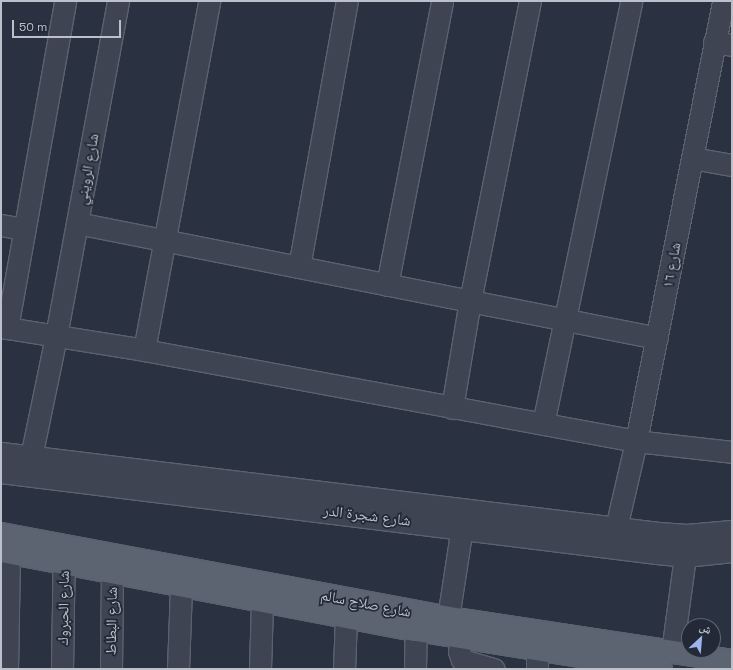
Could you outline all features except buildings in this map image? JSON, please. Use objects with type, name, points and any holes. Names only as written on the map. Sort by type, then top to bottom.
[{"type":"main road","name":"شارع صلاح سالم","points":[[4,546],[448,618],[538,650],[667,661],[732,661]]},
{"type":"main road","name":"شارع صلاح سالم","points":[[64,555],[112,572],[416,630],[633,667],[667,661]]},
{"type":"street","points":[[65,1],[4,328],[144,350],[636,441],[732,452]]},
{"type":"street","name":"شارع الرويني","points":[[30,456],[56,336],[118,1]]},
{"type":"street","points":[[144,350],[209,1]]},
{"type":"street","points":[[299,267],[346,1]]},
{"type":"street","points":[[387,284],[442,1]]},
{"type":"street","points":[[452,408],[470,301],[530,1]]},
{"type":"street","points":[[543,424],[631,1]]},
{"type":"street","name":"شارع ١٦","points":[[614,537],[636,441],[692,158],[723,44],[723,1]]},
{"type":"street","points":[[692,158],[732,165]]},
{"type":"street","points":[[77,223],[656,338]]},
{"type":"street","points":[[1,225],[23,229]]},
{"type":"street","name":"شارع شجرة الدر","points":[[1,453],[614,537],[685,556],[732,551]]},
{"type":"street","name":"شارع شجرة الدر","points":[[1,472],[462,527],[614,537],[687,535],[732,531]]},
{"type":"street","points":[[448,618],[462,527]]},
{"type":"street","points":[[4,546],[7,669]]},
{"type":"street","name":"شارع الحبروك","points":[[62,669],[64,555]]},
{"type":"street","points":[[667,661],[685,556]]},
{"type":"street","name":"شارع البطاط","points":[[110,669],[112,572]]},
{"type":"street","points":[[178,669],[181,586]]},
{"type":"street","points":[[260,669],[262,601]]},
{"type":"street","points":[[344,669],[346,617]]},
{"type":"street","points":[[415,669],[416,630]]},
{"type":"street","points":[[461,637],[459,651],[462,660],[494,669]]}]
